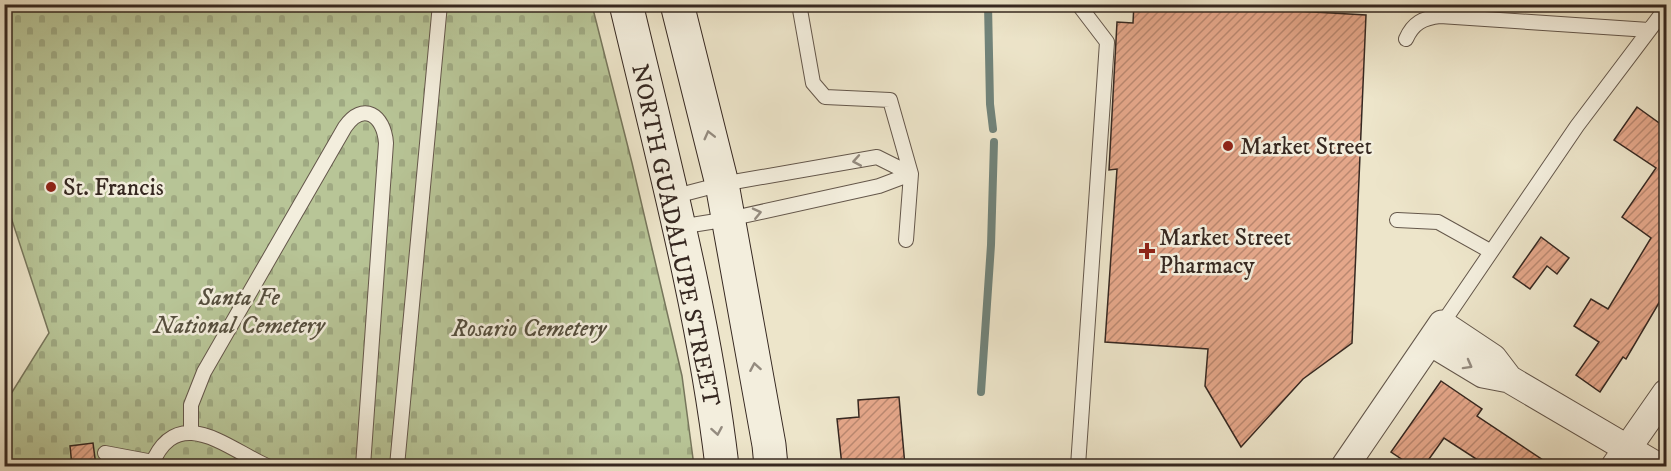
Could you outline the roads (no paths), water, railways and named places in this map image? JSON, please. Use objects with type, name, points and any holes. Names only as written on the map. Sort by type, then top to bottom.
[{"type":"main road","name":"NORTH GUADALUPE STREET","points":[[626,4],[676,212],[699,327],[722,466]]},
{"type":"main road","name":"NORTH GUADALUPE STREET","points":[[677,4],[722,184],[771,466]]},
{"type":"street","points":[[1346,466],[1436,333],[1483,374],[1509,379],[1621,457],[1657,466]]},
{"type":"street","points":[[1621,457],[1666,393]]},
{"type":"lane","points":[[799,4],[813,83],[825,98],[890,100],[912,174],[906,240]]},
{"type":"lane","points":[[1078,4],[1107,42],[1078,466]]},
{"type":"lane","points":[[397,466],[439,5]]},
{"type":"lane","points":[[1436,333],[1577,126],[1666,8]]},
{"type":"lane","points":[[1406,39],[1411,28],[1440,10],[1649,30]]},
{"type":"lane","points":[[191,432],[191,405],[204,372],[345,127],[355,115],[370,114],[378,118],[382,125],[386,143],[363,466]]},
{"type":"lane","points":[[676,212],[722,184],[877,158],[912,174]]},
{"type":"lane","points":[[676,212],[729,219],[879,186],[912,174]]},
{"type":"lane","points":[[1397,220],[1438,222],[1490,251]]},
{"type":"lane","points":[[105,453],[152,464],[160,450],[169,442],[179,434],[191,432],[215,438],[267,466]]},
{"type":"waterway","points":[[988,4],[990,104],[993,129]]},
{"type":"waterway","points":[[981,392],[991,245],[994,142]]},
{"type":"place","name":"Market Street","points":[[1228,146]]},
{"type":"place","name":"St. Francis","points":[[51,187]]},
{"type":"place","name":"Market Street Pharmacy","points":[[1147,251]]},
{"type":"park label","name":"Santa Fe National Cemetery","points":[[239,311]]},
{"type":"park label","name":"Rosario Cemetery","points":[[529,328]]}]
